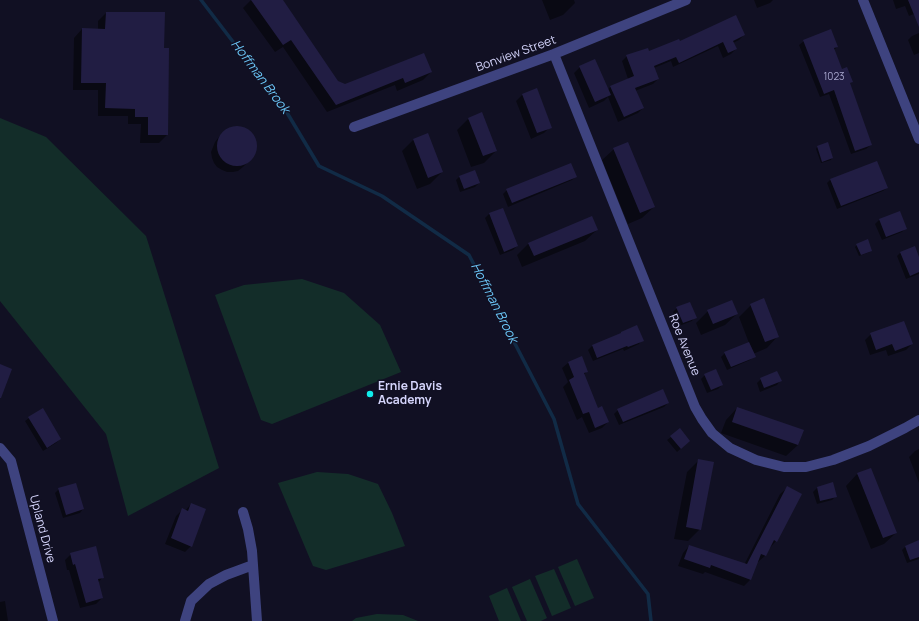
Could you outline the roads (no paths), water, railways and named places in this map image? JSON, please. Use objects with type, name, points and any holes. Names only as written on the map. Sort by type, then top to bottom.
[{"type":"street","name":"Bonview Street","points":[[354,127],[554,54],[686,0]]},
{"type":"street","points":[[863,0],[919,139]]},
{"type":"street","name":"Roe Avenue","points":[[554,54],[695,407],[712,433],[730,448],[756,460],[784,467],[806,467],[833,460],[869,446],[919,420]]},
{"type":"street","name":"Upland Drive","points":[[0,448],[11,461],[53,621]]},
{"type":"street","points":[[244,512],[253,564],[257,621]]},
{"type":"street","points":[[185,621],[191,602],[210,584],[226,575],[253,564]]},
{"type":"waterway","name":"Hoffman Brook","points":[[201,0],[286,111],[319,166],[382,196],[469,255],[554,419],[578,504],[648,594],[651,621]]},
{"type":"place","name":"Ernie Davis Academy","points":[[370,394]]}]
